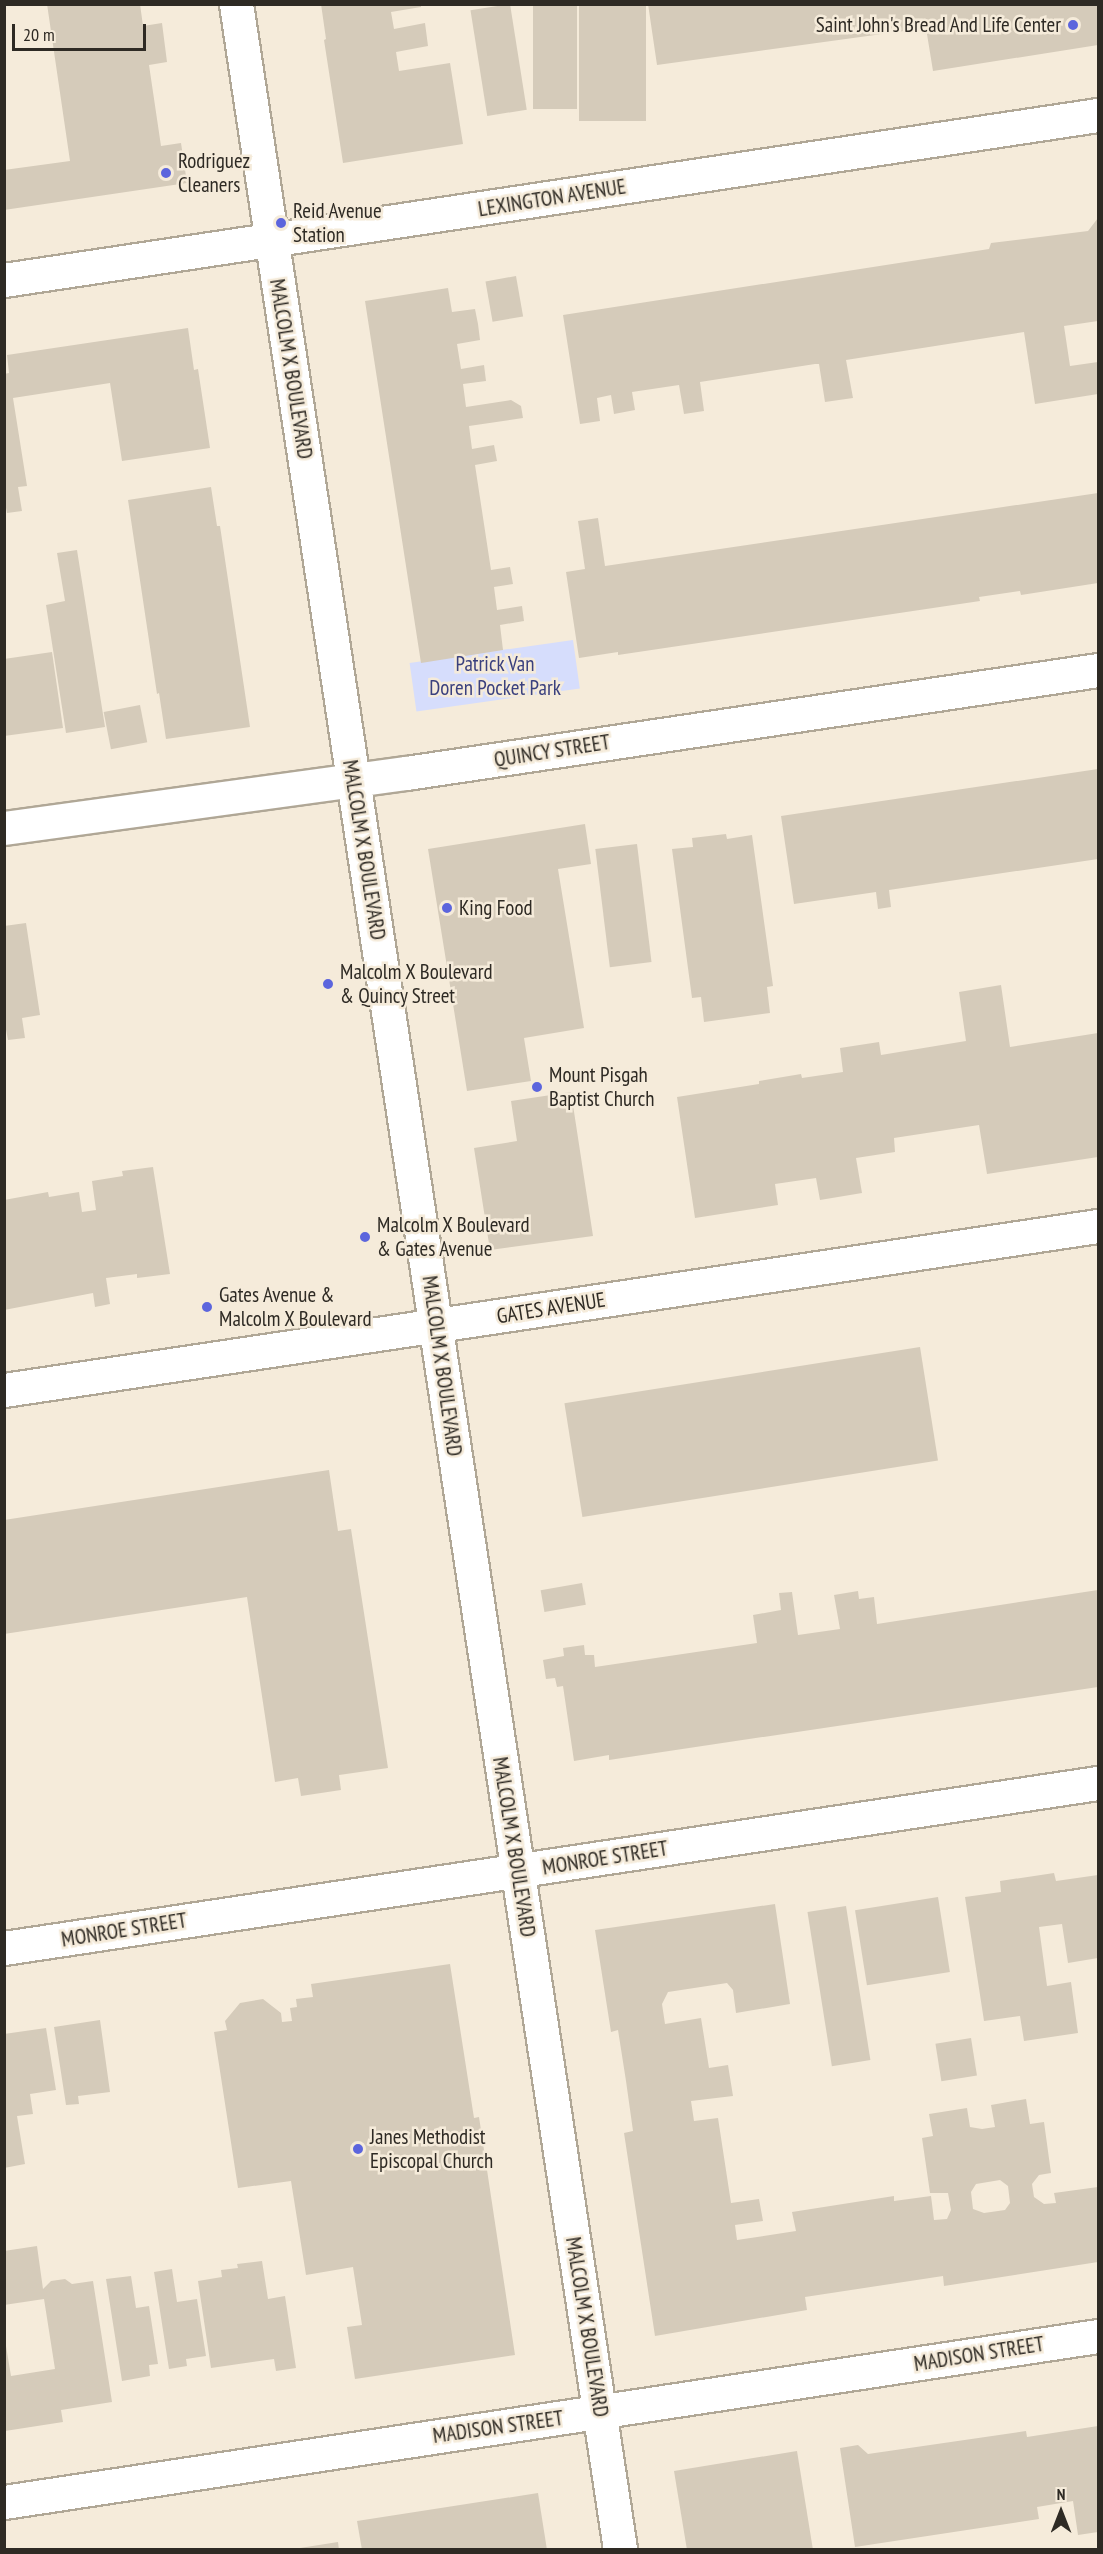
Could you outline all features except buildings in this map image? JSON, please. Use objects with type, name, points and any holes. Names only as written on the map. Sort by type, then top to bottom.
[{"type":"street","name":"MALCOLM X BOULEVARD","points":[[236,4],[620,2550]]},
{"type":"street","name":"LEXINGTON AVENUE","points":[[4,280],[1098,115]]},
{"type":"street","name":"QUINCY STREET","points":[[4,828],[353,781],[1098,670]]},
{"type":"street","name":"GATES AVENUE","points":[[4,1390],[1098,1226]]},
{"type":"street","name":"MONROE STREET","points":[[4,1948],[1098,1783]]},
{"type":"street","name":"MADISON STREET","points":[[4,2502],[1098,2336]]},
{"type":"green space","name":"Patrick Van Doren Pocket Park","points":[[573,640],[580,689],[416,711],[410,663]]},
{"type":"place","name":"Saint John's Bread And Life Center","points":[[1073,25]]},
{"type":"place","name":"Rodriguez Cleaners","points":[[166,173]]},
{"type":"place","name":"Reid Avenue Station","points":[[281,223]]},
{"type":"place","name":"King Food","points":[[447,908]]},
{"type":"place","name":"Malcolm X Boulevard & Quincy Street","points":[[328,984]]},
{"type":"place","name":"Mount Pisgah Baptist Church","points":[[537,1087]]},
{"type":"place","name":"Malcolm X Boulevard & Gates Avenue","points":[[365,1237]]},
{"type":"place","name":"Gates Avenue & Malcolm X Boulevard","points":[[207,1307]]},
{"type":"place","name":"Janes Methodist Episcopal Church","points":[[358,2149]]}]
